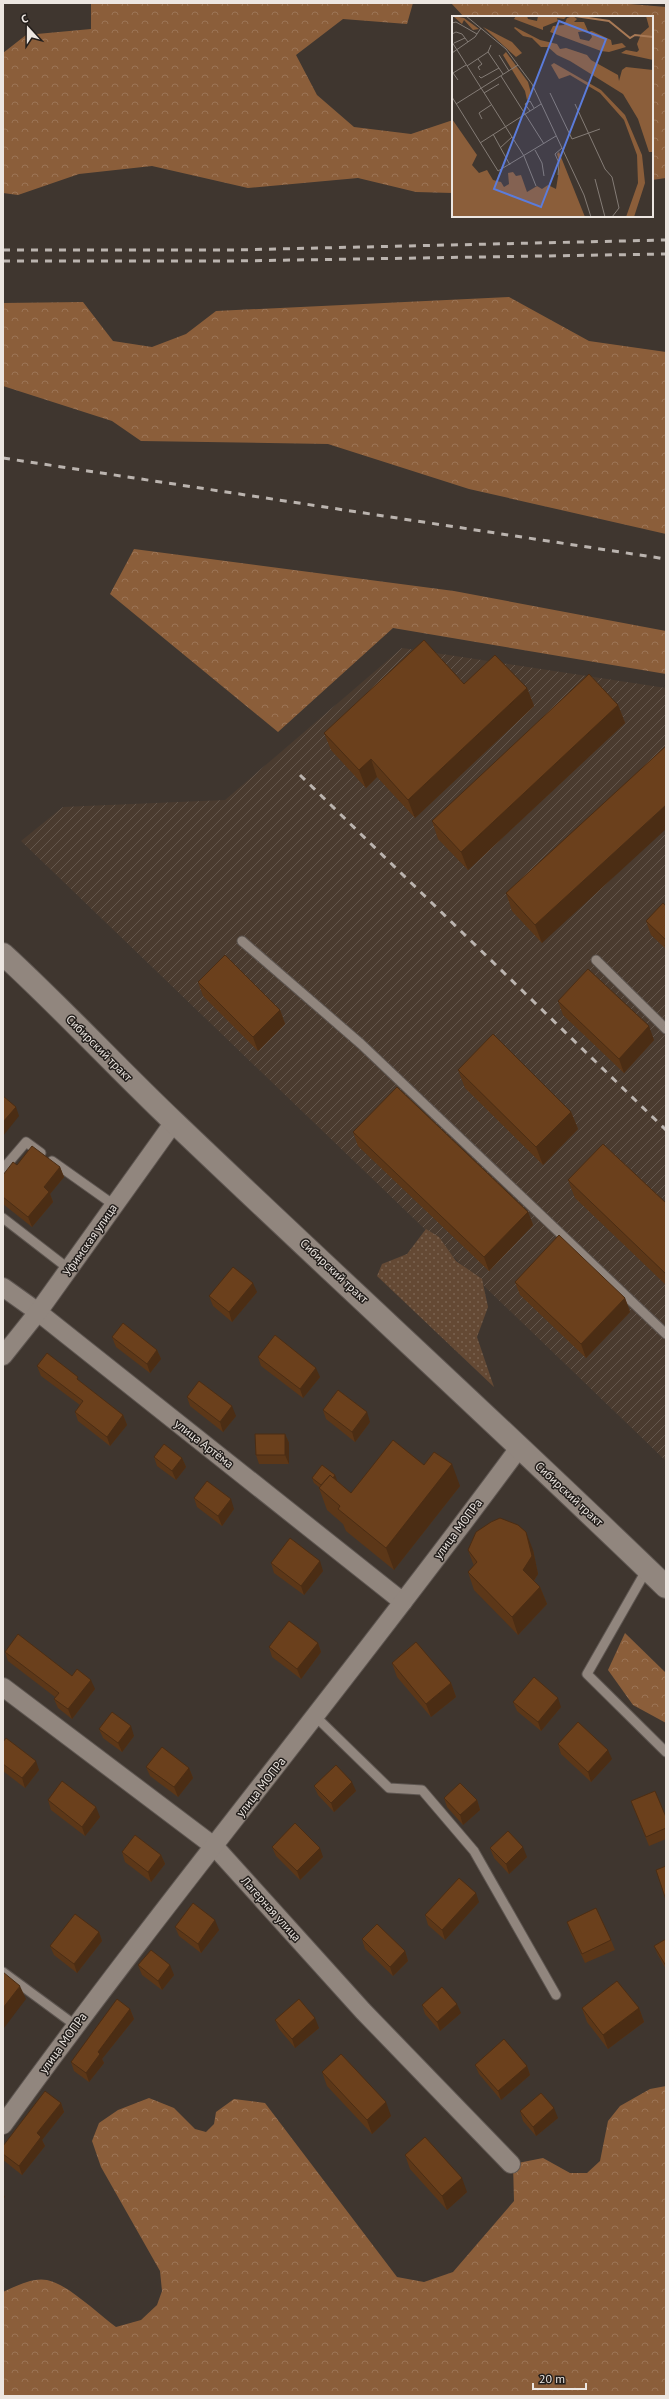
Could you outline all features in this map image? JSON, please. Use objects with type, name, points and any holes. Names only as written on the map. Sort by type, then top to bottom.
[{"type":"main road","name":"Сибирский тракт","points":[[3,954],[54,1001],[78,1028],[174,1122],[441,1372],[666,1587]]},
{"type":"street","name":"Уфимская улица","points":[[3,1356],[38,1312],[174,1122]]},
{"type":"street","name":"улица Артёма","points":[[3,1287],[38,1312],[403,1602]]},
{"type":"street","name":"улица МОПРа","points":[[3,2125],[75,2025],[215,1847],[519,1448]]},
{"type":"street","name":"Лагерная улица","points":[[3,1687],[215,1847],[363,2011],[511,2164]]},
{"type":"lane","points":[[242,941],[362,1044],[666,1334]]},
{"type":"lane","points":[[596,960],[666,1029]]},
{"type":"lane","points":[[3,1169],[26,1142],[114,1205]]},
{"type":"lane","points":[[3,1218],[69,1268]]},
{"type":"lane","points":[[647,1569],[587,1674],[666,1752]]},
{"type":"lane","points":[[315,1716],[389,1788],[422,1790],[474,1850],[556,1995]]},
{"type":"lane","points":[[3,1972],[75,2025]]},
{"type":"shaded area","points":[[402,648],[666,688],[666,1461],[21,841],[63,807],[225,800]]},
{"type":"shaded area","points":[[426,1229],[439,1237],[456,1261],[482,1279],[488,1307],[477,1337],[494,1387],[377,1276],[382,1264],[407,1254]]},
{"type":"green space","points":[[91,3],[413,3],[407,24],[343,19],[296,55],[317,95],[354,127],[411,134],[452,120],[452,193],[416,192],[358,178],[248,188],[152,166],[79,174],[18,195],[3,193],[3,53],[26,35],[91,29]]},
{"type":"green space","points":[[451,3],[618,3],[666,7],[666,178],[653,180],[653,16],[463,16]]},
{"type":"green space","points":[[509,297],[589,341],[666,352],[666,534],[469,489],[328,444],[141,441],[112,421],[3,386],[3,303],[83,302],[113,341],[152,347],[186,334],[216,311]]},
{"type":"green space","points":[[134,549],[454,591],[666,631],[666,674],[393,628],[278,732],[110,594]]},
{"type":"green space","points":[[625,1633],[666,1673],[666,1723],[633,1705],[608,1670]]},
{"type":"green space","points":[[666,2086],[666,2396],[3,2396],[3,2292],[30,2281],[42,2279],[47,2280],[64,2287],[73,2293],[116,2327],[141,2320],[157,2305],[162,2291],[160,2271],[101,2167],[92,2141],[99,2123],[118,2110],[149,2098],[174,2108],[195,2129],[206,2132],[214,2124],[216,2112],[234,2099],[265,2103],[397,2277],[424,2282],[453,2272],[514,2201],[513,2164],[543,2158],[570,2173],[587,2173],[600,2161],[608,2121],[620,2106],[650,2089]]},
{"type":"building","points":[[424,640],[464,684],[495,655],[527,688],[408,800],[371,759],[359,770],[324,733]]},
{"type":"building","points":[[589,674],[618,705],[461,852],[432,821]]},
{"type":"building","points":[[666,746],[666,805],[535,925],[506,893]]},
{"type":"building","points":[[663,903],[666,906],[666,940],[646,921]]},
{"type":"building","points":[[225,955],[280,1010],[253,1037],[198,982]]},
{"type":"building","points":[[588,969],[649,1026],[619,1059],[558,1001]]},
{"type":"building","points":[[493,1034],[571,1112],[536,1147],[458,1070]]},
{"type":"building","points":[[397,1087],[528,1212],[484,1257],[353,1132]]},
{"type":"building","points":[[3,1096],[16,1107],[3,1122]]},
{"type":"building","points":[[603,1144],[666,1203],[666,1274],[568,1180]]},
{"type":"building","points":[[32,1146],[60,1167],[44,1187],[49,1192],[28,1217],[3,1197],[3,1175],[13,1162],[17,1165]]},
{"type":"building","points":[[559,1235],[625,1298],[581,1344],[515,1282]]},
{"type":"building","points":[[233,1267],[253,1283],[229,1312],[209,1296]]},
{"type":"building","points":[[123,1323],[157,1350],[147,1364],[112,1337]]},
{"type":"building","points":[[275,1335],[316,1368],[300,1389],[258,1357]]},
{"type":"building","points":[[47,1353],[123,1415],[107,1437],[75,1412],[83,1401],[37,1366]]},
{"type":"building","points":[[199,1381],[232,1406],[220,1422],[187,1397]]},
{"type":"building","points":[[338,1390],[367,1412],[352,1432],[323,1410]]},
{"type":"building","points":[[255,1434],[285,1434],[285,1455],[256,1455]]},
{"type":"building","points":[[393,1440],[424,1465],[434,1452],[452,1464],[386,1548],[338,1509],[340,1506],[319,1488],[330,1475],[351,1493]]},
{"type":"building","points":[[164,1444],[182,1458],[172,1471],[154,1457]]},
{"type":"building","points":[[322,1465],[335,1475],[333,1478],[330,1475],[321,1485],[312,1478]]},
{"type":"building","points":[[207,1481],[231,1499],[218,1516],[194,1498]]},
{"type":"building","points":[[500,1518],[518,1525],[526,1532],[532,1556],[523,1570],[540,1587],[512,1617],[468,1572],[477,1562],[468,1550],[476,1532]]},
{"type":"building","points":[[290,1538],[320,1561],[301,1586],[271,1563]]},
{"type":"building","points":[[289,1621],[318,1643],[297,1669],[269,1647]]},
{"type":"building","points":[[18,1634],[72,1676],[77,1669],[91,1680],[68,1709],[54,1699],[59,1693],[5,1652]]},
{"type":"building","points":[[416,1642],[451,1683],[426,1704],[392,1663]]},
{"type":"building","points":[[534,1677],[558,1698],[538,1722],[513,1702]]},
{"type":"building","points":[[112,1712],[131,1726],[118,1743],[99,1729]]},
{"type":"building","points":[[578,1722],[608,1750],[588,1772],[558,1744]]},
{"type":"building","points":[[6,1738],[36,1761],[22,1778],[3,1764],[3,1742]]},
{"type":"building","points":[[162,1747],[189,1768],[174,1787],[146,1767]]},
{"type":"building","points":[[336,1765],[352,1782],[331,1803],[314,1786]]},
{"type":"building","points":[[62,1781],[96,1807],[82,1827],[48,1800]]},
{"type":"building","points":[[460,1783],[477,1800],[460,1815],[444,1798]]},
{"type":"building","points":[[655,1791],[666,1817],[666,1828],[646,1837],[631,1801]]},
{"type":"building","points":[[295,1823],[320,1848],[297,1871],[272,1847]]},
{"type":"building","points":[[508,1831],[523,1847],[506,1864],[490,1848]]},
{"type":"building","points":[[135,1835],[161,1855],[148,1872],[122,1852]]},
{"type":"building","points":[[666,1866],[666,1900],[656,1870]]},
{"type":"building","points":[[459,1878],[476,1893],[442,1930],[425,1915]]},
{"type":"building","points":[[193,1903],[215,1920],[198,1944],[175,1927]]},
{"type":"building","points":[[596,1908],[611,1940],[582,1954],[567,1922]]},
{"type":"building","points":[[75,1914],[99,1932],[74,1964],[50,1946]]},
{"type":"building","points":[[377,1924],[405,1951],[390,1967],[362,1939]]},
{"type":"building","points":[[666,1939],[666,1966],[654,1946]]},
{"type":"building","points":[[151,1950],[170,1965],[158,1981],[138,1965]]},
{"type":"building","points":[[3,1972],[20,1986],[3,2008]]},
{"type":"building","points":[[617,1981],[639,2008],[603,2035],[582,2008]]},
{"type":"building","points":[[442,1987],[457,2004],[437,2022],[422,2005]]},
{"type":"building","points":[[117,1999],[130,2009],[98,2052],[100,2054],[86,2073],[71,2062]]},
{"type":"building","points":[[299,1999],[315,2018],[292,2039],[275,2020]]},
{"type":"building","points":[[504,2039],[527,2066],[498,2091],[475,2065]]},
{"type":"building","points":[[341,2054],[386,2102],[367,2120],[322,2072]]},
{"type":"building","points":[[45,2091],[61,2103],[37,2133],[41,2137],[19,2166],[3,2154],[3,2146]]},
{"type":"building","points":[[541,2093],[554,2108],[533,2127],[520,2111]]},
{"type":"building","points":[[425,2137],[462,2178],[442,2196],[405,2155]]},
{"type":"railway","points":[[3,250],[232,250],[666,240]]},
{"type":"railway","points":[[3,261],[233,261],[666,254]]},
{"type":"railway","points":[[3,458],[666,559]]},
{"type":"railway","points":[[300,775],[666,1130]]}]
